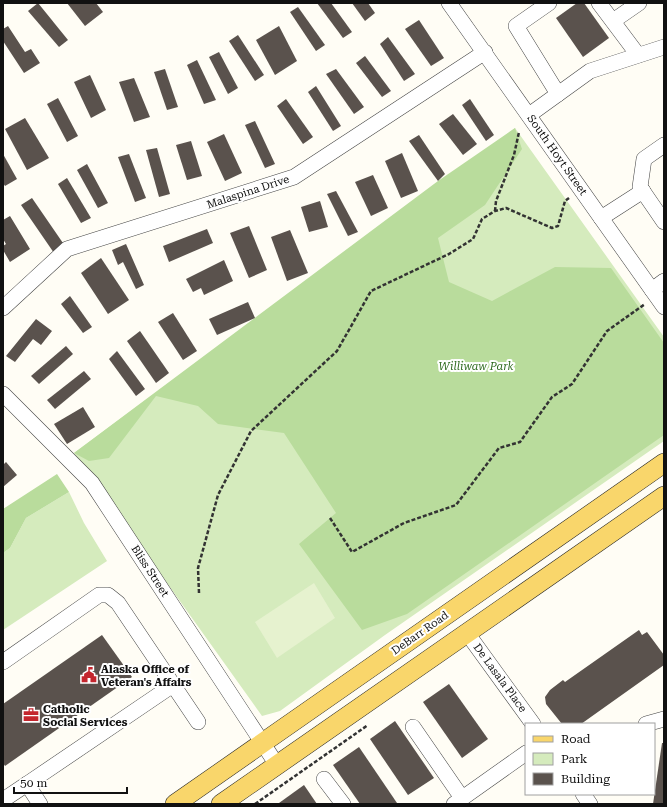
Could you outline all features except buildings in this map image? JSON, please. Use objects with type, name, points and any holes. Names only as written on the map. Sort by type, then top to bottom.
[{"type":"main road","name":"DeBarr Road","points":[[175,804],[664,463]]},
{"type":"main road","points":[[221,804],[664,496]]},
{"type":"street","points":[[549,3],[516,26],[558,94]]},
{"type":"street","points":[[600,3],[638,56]]},
{"type":"street","points":[[613,22],[639,3]]},
{"type":"street","name":"South Hoyt Street","points":[[457,6],[485,52],[528,115],[601,218],[659,294]]},
{"type":"street","points":[[528,115],[590,71],[664,47]]},
{"type":"street","name":"Malaspina Drive","points":[[3,308],[67,249],[294,178],[485,52]]},
{"type":"street","points":[[664,145],[644,159],[640,187],[642,191],[659,204],[664,222]]},
{"type":"street","points":[[601,218],[642,191]]},
{"type":"street","name":"Bliss Street","points":[[3,394],[92,483],[277,764]]},
{"type":"street","points":[[3,662],[99,595],[108,595],[118,603],[198,722]]},
{"type":"street","name":"De Lasala Place","points":[[467,633],[532,723]]},
{"type":"street","points":[[3,800],[173,684]]},
{"type":"street","points":[[650,723],[664,719]]},
{"type":"street","points":[[413,727],[458,801],[525,754]]},
{"type":"street","points":[[324,779],[343,804]]},
{"type":"street","points":[[27,784],[40,804]]},
{"type":"street","points":[[584,795],[590,804]]},
{"type":"path","points":[[495,211],[496,201],[514,155],[519,132]]},
{"type":"path","points":[[199,593],[198,568],[218,495],[251,431],[337,351],[371,291],[449,254],[473,239],[482,219],[495,211],[506,208],[552,228],[558,226],[565,201],[581,189]]},
{"type":"path","points":[[330,518],[352,552],[404,523],[456,505],[499,448],[520,442],[552,397],[572,384],[607,331],[659,294]]},
{"type":"green space","name":"Williwaw Park","points":[[515,128],[664,337],[664,441],[385,635],[280,711],[262,716],[74,453]]},
{"type":"green space","name":"Williwaw Park","points":[[515,128],[522,149],[485,205],[438,238],[449,282],[492,301],[555,267],[611,268],[664,343],[664,435],[407,614],[362,630],[299,544],[336,513],[284,433],[218,424],[198,406],[156,396],[109,458],[89,461],[74,453],[438,181]]},
{"type":"green space","points":[[57,474],[69,492],[26,518],[10,548],[3,553],[3,509]]},
{"type":"green space","points":[[69,492],[84,523],[107,561],[3,630],[3,553],[10,548],[26,518]]},
{"type":"green space","points":[[314,583],[335,618],[277,658],[255,622]]},
{"type":"place","name":"Alaska Office of Veteran's Affairs","points":[[89,675]]},
{"type":"place","name":"Catholic Social Services","points":[[31,715]]}]
